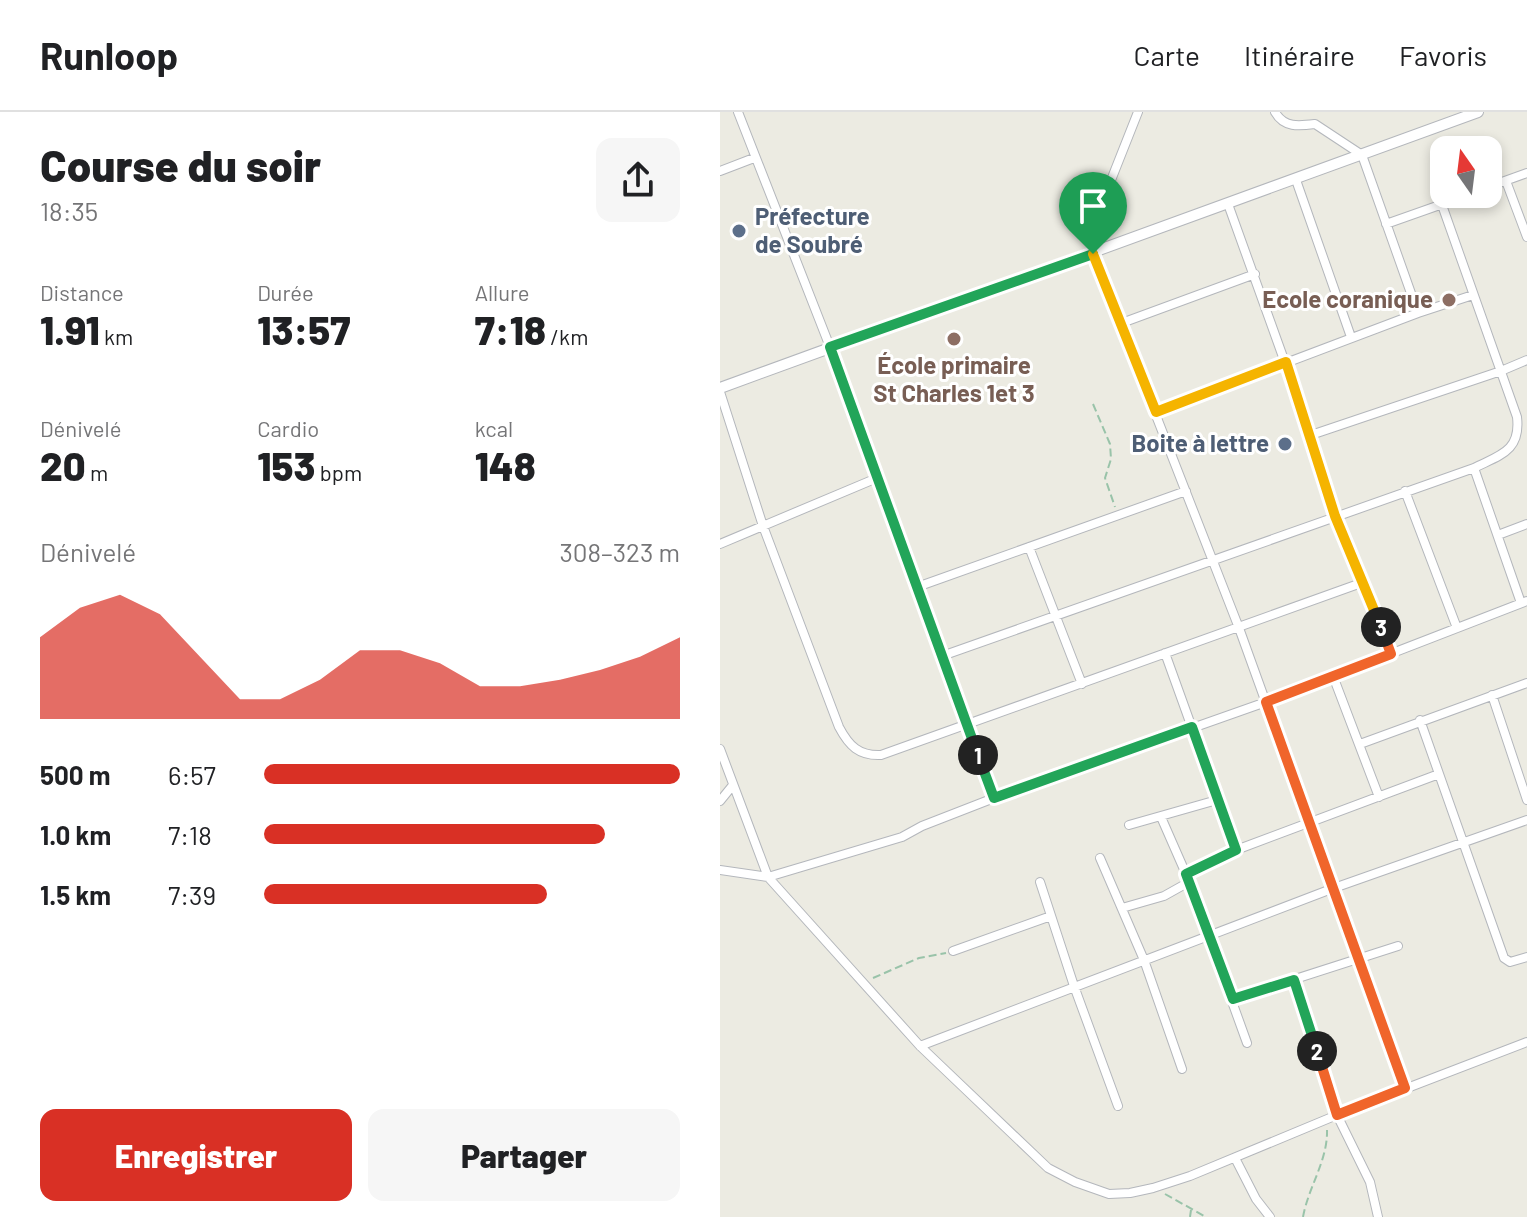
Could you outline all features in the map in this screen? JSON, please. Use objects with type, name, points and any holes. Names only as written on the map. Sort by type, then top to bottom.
[{"type":"street","points":[[738,112],[830,347],[994,798]]},
{"type":"street","points":[[1138,112],[1100,208],[1093,254],[1239,628],[1361,959],[1405,1088]]},
{"type":"street","points":[[1275,112],[1286,124],[1315,124],[1362,155],[1418,313]]},
{"type":"street","points":[[1313,112],[1315,124]]},
{"type":"street","points":[[1364,582],[881,755],[868,755],[847,743],[839,727],[763,526],[720,390],[830,347],[1478,112]]},
{"type":"street","points":[[720,171],[754,158]]},
{"type":"street","points":[[1502,182],[1527,173]]},
{"type":"street","points":[[1296,180],[1351,337]]},
{"type":"street","points":[[1506,181],[1527,237]]},
{"type":"street","points":[[1228,204],[1286,362],[1335,516],[1391,654]]},
{"type":"street","points":[[1386,224],[1433,208]]},
{"type":"street","points":[[942,656],[1474,468],[1504,453],[1515,442],[1519,431],[1517,417],[1443,208]]},
{"type":"street","points":[[1119,324],[1255,274]]},
{"type":"street","points":[[1156,412],[1351,337],[1473,295]]},
{"type":"street","points":[[1311,435],[1527,360]]},
{"type":"street","points":[[720,870],[768,877],[902,837],[994,798],[1266,702],[1524,602],[1474,468]]},
{"type":"street","points":[[720,544],[877,478]]},
{"type":"street","points":[[917,587],[1186,491]]},
{"type":"street","points":[[1405,491],[1457,628]]},
{"type":"street","points":[[1498,535],[1527,524]]},
{"type":"street","points":[[1029,547],[1082,684]]},
{"type":"street","points":[[1165,653],[1236,850]]},
{"type":"street","points":[[1333,676],[1379,797]]},
{"type":"street","points":[[1360,744],[1527,683]]},
{"type":"street","points":[[1492,695],[1527,800]]},
{"type":"street","points":[[1420,720],[1504,958],[1510,962],[1527,957]]},
{"type":"street","points":[[720,749],[768,877],[920,1046],[1048,1168],[1075,1182],[1109,1194],[1153,1188],[1527,1042]]},
{"type":"street","points":[[1122,908],[1164,896],[1187,878],[1236,850],[1439,774]]},
{"type":"street","points":[[720,801],[733,785]]},
{"type":"street","points":[[1129,825],[1217,800]]},
{"type":"street","points":[[1161,817],[1187,878],[1247,1043]]},
{"type":"street","points":[[920,1046],[1334,888],[1527,820]]},
{"type":"street","points":[[1100,858],[1144,960],[1182,1069]]},
{"type":"street","points":[[1040,882],[1118,1106]]},
{"type":"street","points":[[953,951],[1051,916]]},
{"type":"street","points":[[1233,999],[1398,946]]},
{"type":"street","points":[[1294,980],[1337,1115],[1370,1182],[1378,1217]]},
{"type":"street","points":[[1235,1158],[1256,1199],[1270,1217]]},
{"type":"path","points":[[1093,404],[1110,444],[1111,459],[1105,478],[1118,515]]},
{"type":"path","points":[[866,983],[919,958],[953,951]]},
{"type":"path","points":[[1303,1217],[1306,1197],[1324,1155],[1328,1135],[1325,1120]]},
{"type":"path","points":[[1153,1188],[1206,1217]]},
{"type":"path","points":[[1190,1217],[1191,1209]]},
{"type":"place","name":"Préfecture de Soubré","points":[[739,231]]},
{"type":"place","name":"Ecole coranique","points":[[1449,300]]},
{"type":"place","name":"École primaire St Charles 1et 3","points":[[954,339]]},
{"type":"place","name":"Boite à lettre","points":[[1285,444]]},
{"type":"route","points":[[1093,254],[1156,412],[1286,362],[1335,516],[1391,654],[1266,702],[1405,1088],[1337,1115],[1294,980],[1233,999],[1208,936],[1186,874],[1236,850],[1192,727],[994,798],[830,347],[1093,254]]}]
